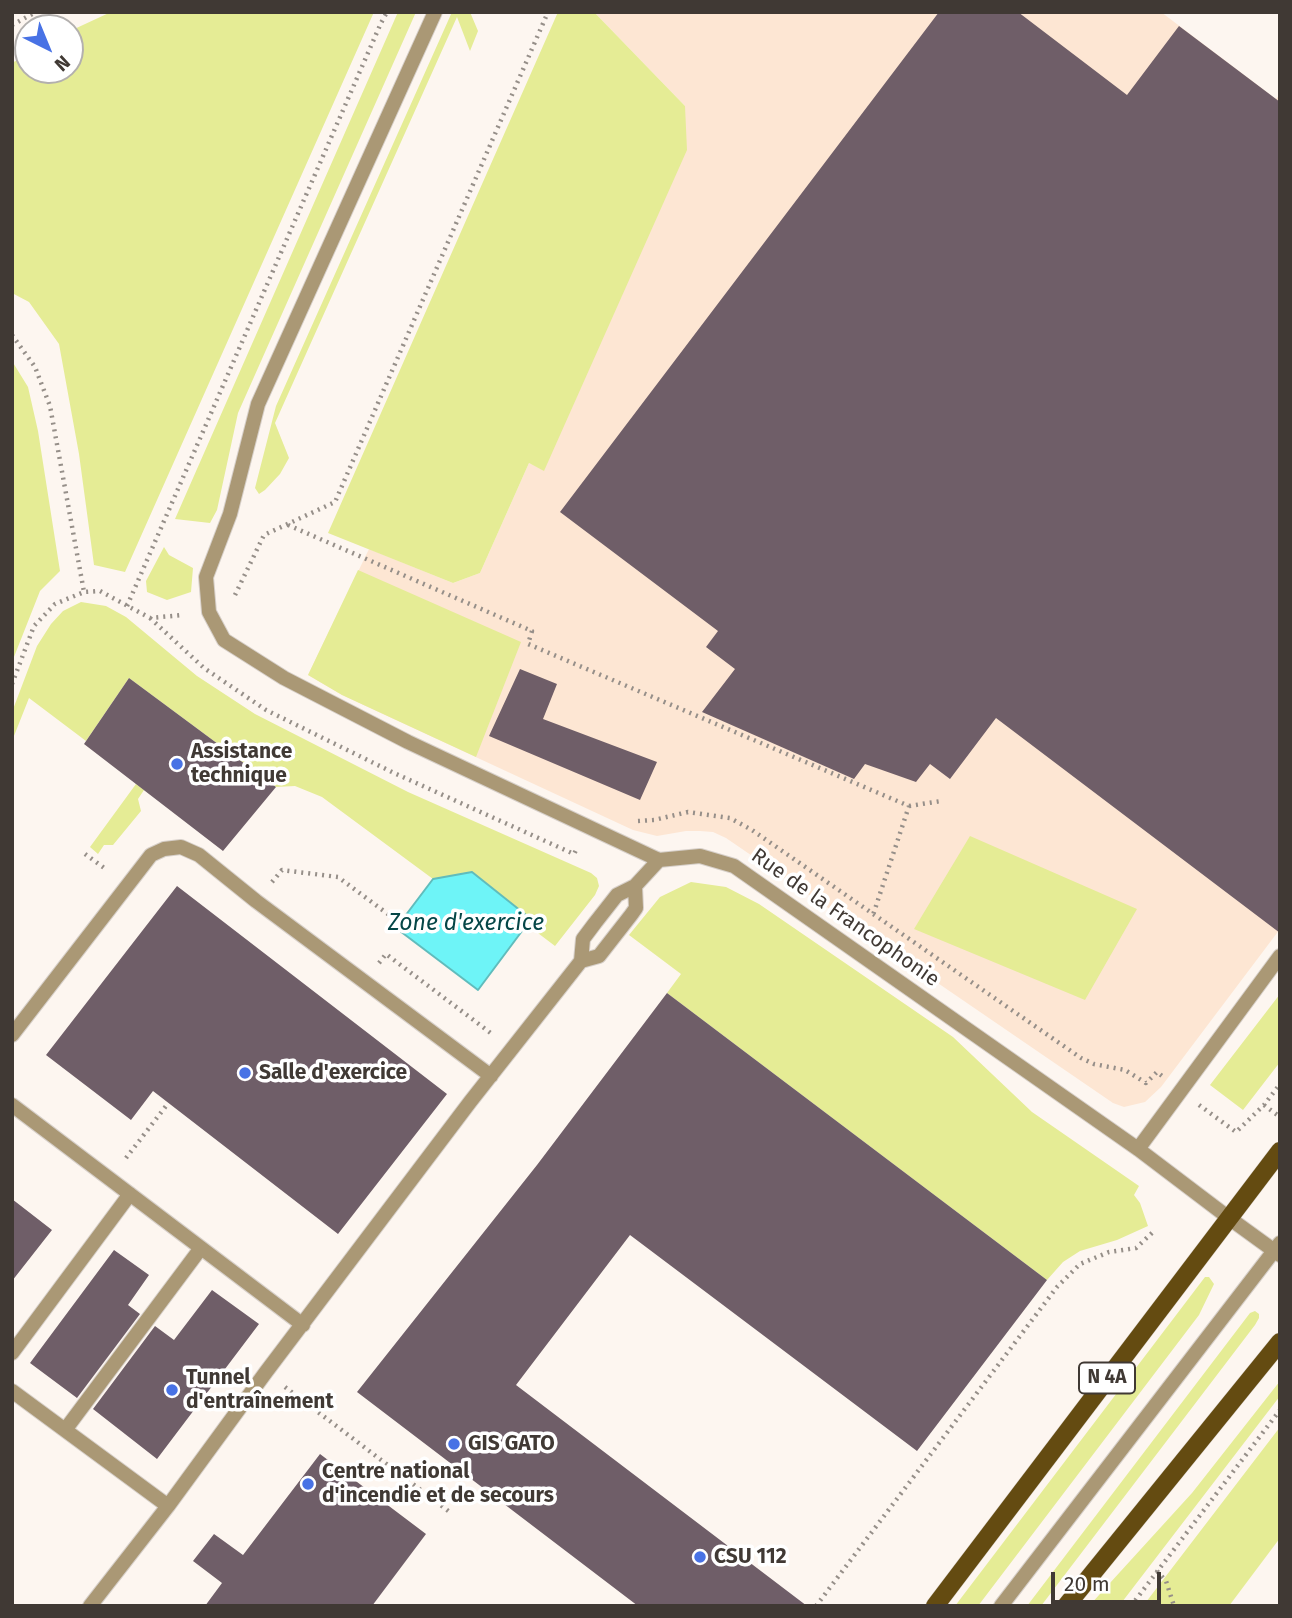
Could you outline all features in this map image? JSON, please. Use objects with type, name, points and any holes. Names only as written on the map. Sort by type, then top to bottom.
[{"type":"main road","name":"N 4A","points":[[934,1606],[1280,1151]]},
{"type":"main road","points":[[1066,1606],[1280,1342]]},
{"type":"street","points":[[90,1606],[581,961],[583,939],[617,895],[635,886],[659,860],[408,742],[284,678],[224,640],[209,612],[206,577],[230,514],[258,404],[435,12]]},
{"type":"street","points":[[12,1035],[151,855],[164,849],[181,847],[199,855],[256,901],[491,1076]]},
{"type":"street","name":"Rue de la Francophonie","points":[[659,860],[700,856],[734,866],[1138,1149],[1229,1218],[1278,1250]]},
{"type":"street","points":[[581,961],[600,956],[631,915],[636,908],[635,886]]},
{"type":"street","points":[[1138,1149],[1280,956]]},
{"type":"street","points":[[1260,983],[1280,967]]},
{"type":"street","points":[[12,1105],[303,1325]]},
{"type":"street","points":[[12,1353],[130,1194]]},
{"type":"street","points":[[65,1430],[201,1248]]},
{"type":"street","points":[[1001,1606],[1278,1250]]},
{"type":"street","points":[[12,1391],[168,1506]]},
{"type":"path","points":[[12,25],[36,12]]},
{"type":"path","points":[[127,606],[387,12]]},
{"type":"path","points":[[235,596],[264,535],[335,502],[548,12]]},
{"type":"path","points":[[12,335],[35,367],[50,406],[83,592]]},
{"type":"path","points":[[287,524],[532,631],[528,644],[909,806],[941,801]]},
{"type":"path","points":[[12,684],[34,626],[55,604],[83,592],[100,591],[150,618],[209,612]]},
{"type":"path","points":[[873,915],[909,806]]},
{"type":"path","points":[[85,854],[102,865]]},
{"type":"path","points":[[256,901],[282,870],[338,877],[400,923]]},
{"type":"path","points":[[1236,1132],[1264,1105],[1280,1084]]},
{"type":"path","points":[[1264,1105],[1280,1116]]},
{"type":"path","points":[[816,1606],[1057,1286],[1080,1264],[1109,1252],[1136,1248],[1153,1232]]},
{"type":"path","points":[[1131,1606],[1280,1410]]},
{"type":"path","points":[[396,1471],[452,1513]]},
{"type":"path","points":[[1157,1571],[1166,1581],[1174,1606]]},
{"type":"shaded area","points":[[594,12],[1161,12],[1276,99],[1280,94],[1280,929],[1161,1087],[1145,1102],[1124,1107],[1113,1103],[726,838],[713,832],[686,831],[657,836],[633,830],[342,695],[308,675],[369,549],[453,583],[480,573],[529,463],[544,470],[685,106]]},
{"type":"green space","points":[[111,12],[374,12],[125,572],[94,565],[79,454],[59,344],[29,302],[12,293],[12,63],[14,62],[14,84],[84,84],[84,25]]},
{"type":"green space","points":[[398,12],[416,12],[238,413],[217,510],[210,523],[175,519]]},
{"type":"green space","points":[[452,12],[470,12],[478,31],[470,51],[457,17],[275,423],[289,458],[280,474],[259,494],[255,488],[276,406]]},
{"type":"green space","points":[[558,12],[594,12],[685,106],[687,150],[544,471],[529,463],[480,573],[453,583],[328,533]]},
{"type":"green space","points":[[12,361],[28,387],[38,431],[60,571],[40,591],[12,662]]},
{"type":"green space","points":[[164,547],[169,555],[193,568],[191,592],[167,600],[147,592],[146,581]]},
{"type":"green space","points":[[358,570],[521,642],[476,757],[342,695],[308,675]]},
{"type":"green space","points":[[81,602],[106,606],[126,617],[197,676],[255,714],[408,792],[591,873],[597,878],[599,886],[595,895],[555,946],[526,924],[531,919],[472,872],[433,879],[322,797],[295,786],[276,787],[129,678],[86,741],[29,698],[12,741],[12,712],[37,646],[63,611]]},
{"type":"green space","points":[[136,784],[144,790],[138,799],[141,811],[113,845],[104,845],[98,854],[90,847]]},
{"type":"green space","points":[[970,836],[1137,909],[1085,1000],[914,929]]},
{"type":"green space","points":[[691,882],[726,887],[759,904],[953,1037],[1032,1112],[1139,1186],[1134,1195],[1140,1203],[1148,1226],[1117,1240],[1080,1251],[1063,1262],[1047,1280],[667,993],[681,974],[629,935],[660,897]]},
{"type":"green space","points":[[1280,994],[1280,1062],[1243,1110],[1210,1085]]},
{"type":"green space","points":[[1205,1277],[1209,1277],[1214,1284],[1199,1315],[978,1606],[955,1606]]},
{"type":"green space","points":[[1255,1311],[1259,1318],[1255,1325],[1041,1606],[1027,1606],[1250,1313]]},
{"type":"green space","points":[[1280,1381],[1280,1396],[1119,1606],[1089,1606],[1192,1493]]},
{"type":"green space","points":[[1280,1427],[1280,1538],[1229,1606],[1143,1606]]},
{"type":"water","name":"Zone d'exercice","points":[[472,872],[531,919],[478,990],[396,928],[433,879]]},
{"type":"building","points":[[939,12],[1018,12],[1127,95],[1179,26],[1280,102],[1280,933],[996,718],[950,779],[930,764],[916,782],[865,764],[854,779],[702,712],[735,669],[706,647],[718,631],[560,512]]},
{"type":"building","points":[[520,669],[557,684],[543,719],[657,762],[640,800],[489,736]]},
{"type":"building","name":"Assistance technique","points":[[129,678],[276,787],[223,851],[84,744]]},
{"type":"building","name":"Salle d'exercice","points":[[177,886],[447,1094],[338,1234],[153,1091],[131,1120],[46,1055]]},
{"type":"building","points":[[667,993],[1047,1280],[917,1451],[630,1235],[516,1385],[807,1606],[638,1606],[357,1392],[537,1165]]},
{"type":"building","points":[[12,1199],[52,1230],[12,1281]]},
{"type":"building","points":[[114,1250],[149,1275],[128,1305],[140,1314],[77,1398],[30,1363]]},
{"type":"building","name":"Tunnel d'entraînement","points":[[212,1290],[259,1324],[157,1459],[93,1409],[155,1326],[174,1340]]},
{"type":"building","name":"Centre national d'incendie et de secours","points":[[320,1454],[426,1534],[372,1606],[205,1606],[222,1583],[193,1561],[214,1534],[243,1555]]},
{"type":"place","name":"Assistance technique","points":[[177,764]]},
{"type":"place","name":"Salle d'exercice","points":[[245,1073]]},
{"type":"place","name":"Tunnel d'entraînement","points":[[172,1390]]},
{"type":"place","name":"GIS GATO","points":[[454,1444]]},
{"type":"place","name":"Centre national d'incendie et de secours","points":[[308,1484]]},
{"type":"place","name":"CSU 112","points":[[700,1557]]}]
